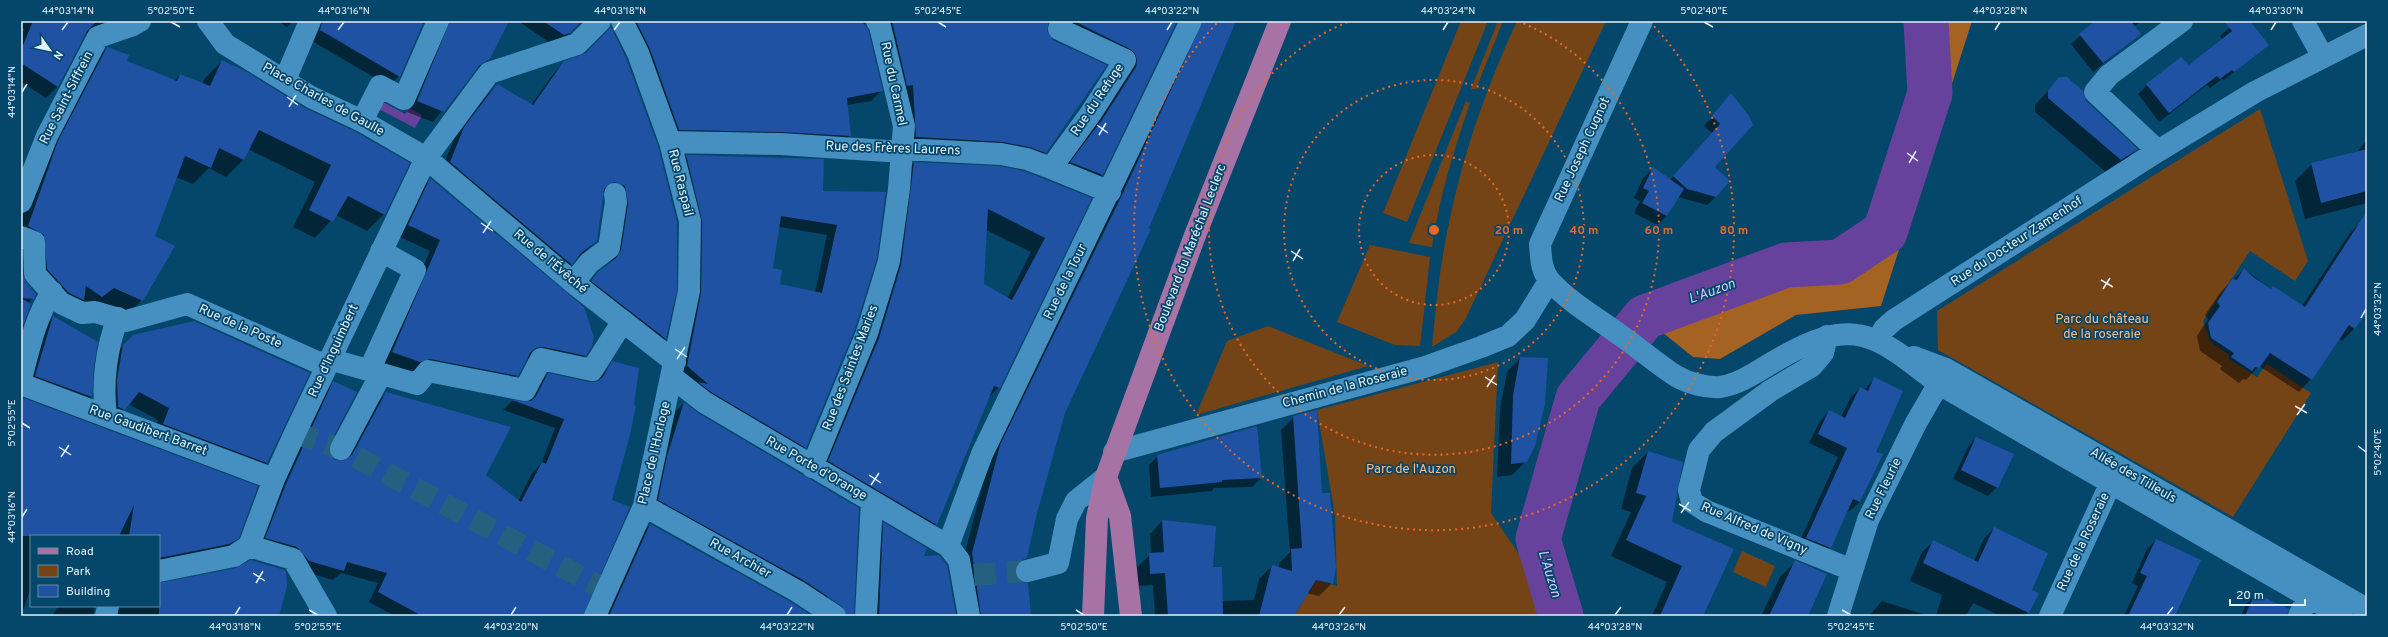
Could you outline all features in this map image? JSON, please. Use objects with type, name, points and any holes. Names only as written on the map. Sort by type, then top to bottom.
[{"type":"main road","name":"Boulevard du Maréchal Leclerc","points":[[1093,616],[1097,518],[1106,477],[1194,238],[1280,21]]},
{"type":"main road","points":[[1106,477],[1120,516],[1131,616]]},
{"type":"street","name":"Rue Saint-Siffrein","points":[[21,202],[47,136],[98,37],[134,25],[140,21]]},
{"type":"street","name":"Place Charles de Gaulle","points":[[208,21],[225,44],[311,97],[362,121],[426,158]]},
{"type":"street","points":[[285,80],[310,21]]},
{"type":"street","points":[[362,121],[380,86],[404,99],[438,21]]},
{"type":"street","name":"Rue d'Inguimbert","points":[[249,546],[274,479],[426,158],[489,73],[577,44],[600,21]]},
{"type":"street","name":"Rue Raspail","points":[[622,21],[638,53],[670,142],[690,221],[689,291],[674,370]]},
{"type":"street","name":"Rue du Carmel","points":[[878,21],[904,126],[904,149]]},
{"type":"street","name":"Rue du Refuge","points":[[1051,168],[1091,113],[1125,60],[1059,28],[1062,21]]},
{"type":"street","name":"Rue de la Tour","points":[[961,564],[982,454],[1110,192],[1191,21]]},
{"type":"street","name":"Rue Joseph Cugnot","points":[[1550,281],[1541,265],[1540,244],[1642,21]]},
{"type":"street","points":[[2158,151],[2095,92],[2109,75],[2182,21]]},
{"type":"street","points":[[2303,21],[2323,57]]},
{"type":"street","name":"Rue du Docteur Zamenhof","points":[[1876,341],[1884,329],[1894,320],[2158,151],[2255,92],[2367,35]]},
{"type":"street","name":"Rue des Frères Laurens","points":[[670,142],[781,144],[887,151],[904,149],[1001,154],[1027,159],[1110,192]]},
{"type":"street","name":"Rue des Saintes Maries","points":[[812,467],[867,333],[889,261],[904,149]]},
{"type":"street","name":"Rue de l'Évêché","points":[[426,158],[623,321],[674,370]]},
{"type":"street","points":[[574,282],[589,263],[609,248],[616,202],[615,194]]},
{"type":"street","points":[[21,237],[34,242],[28,266]]},
{"type":"street","points":[[341,448],[375,372],[415,270],[381,251]]},
{"type":"street","name":"Rue de la Poste","points":[[28,266],[61,303],[82,313],[95,312],[126,321],[187,304],[328,363],[375,372],[417,384],[428,371],[525,390],[541,360],[592,370],[623,321]]},
{"type":"street","points":[[1550,281],[1580,306],[1677,376],[1698,385],[1720,387],[1743,380],[1796,348],[1827,336],[1844,334],[1876,341]]},
{"type":"street","name":"Chemin de la Roseraie","points":[[1114,452],[1425,366],[1502,339],[1508,336],[1525,320],[1550,281]]},
{"type":"street","points":[[21,379],[35,328],[44,303],[52,292]]},
{"type":"street","points":[[106,415],[104,380],[108,352],[118,318]]},
{"type":"street","name":"Rue Alfred de Vigny","points":[[1827,336],[1823,353],[1812,366],[1770,391],[1714,432],[1698,450],[1689,490],[1692,502],[1706,511],[1852,570]]},
{"type":"street","name":"Allée des Tilleuls","points":[[1876,341],[1943,377],[2116,476],[2308,597],[2342,616]]},
{"type":"street","name":"Rue Porte d'Orange","points":[[674,370],[704,402],[872,501],[961,564]]},
{"type":"street","name":"Place de l'Horloge","points":[[595,616],[644,506],[674,370]]},
{"type":"street","name":"Rue Fleurie","points":[[1838,616],[1868,520],[1916,423],[1943,377]]},
{"type":"street","name":"Rue Gaudibert Barret","points":[[21,384],[274,479]]},
{"type":"street","name":"Rue de la Roseraie","points":[[2050,616],[2116,476]]},
{"type":"street","points":[[1027,571],[1058,563],[1067,518],[1076,501],[1106,477]]},
{"type":"street","points":[[866,616],[872,501]]},
{"type":"street","name":"Rue Archier","points":[[644,506],[797,591],[835,616]]},
{"type":"street","points":[[160,571],[234,556],[249,546],[293,559],[326,616]]},
{"type":"street","points":[[961,564],[969,616]]},
{"type":"street","name":"Allée des Tilleuls","points":[[2308,597],[2367,609]]},
{"type":"green space","points":[[1461,21],[1488,21],[1407,222],[1383,213]]},
{"type":"green space","points":[[1498,21],[1503,21],[1476,89],[1471,89]]},
{"type":"green space","points":[[1517,21],[1606,21],[1465,320],[1456,332],[1432,347],[1443,254],[1461,171],[1486,95]]},
{"type":"green space","points":[[1466,101],[1470,103],[1448,174],[1432,247],[1409,243]]},
{"type":"green space","name":"Parc du château de la roseraie","points":[[2260,109],[2308,261],[2295,281],[2250,251],[2203,321],[2210,341],[2229,355],[2229,359],[2257,377],[2267,364],[2311,393],[2233,517],[1938,350],[1937,311]]},
{"type":"green space","points":[[1370,245],[1430,257],[1420,346],[1395,345],[1337,322]]},
{"type":"green space","points":[[1268,326],[1368,366],[1196,415],[1227,341]]},
{"type":"green space","name":"Parc de l'Auzon","points":[[1498,362],[1491,513],[1529,569],[1544,616],[1294,616],[1316,580],[1337,586],[1335,515],[1317,410]]},
{"type":"green space","points":[[1742,551],[1775,566],[1766,587],[1733,572]]},
{"type":"shaded area","points":[[1934,21],[1972,21],[1881,306],[1796,315],[1720,359],[1693,357],[1652,324],[1785,275],[1846,270],[1892,238],[1939,90]]},
{"type":"shaded area","points":[[381,101],[405,114],[409,108],[422,115],[415,128],[377,108]]},
{"type":"building","points":[[33,21],[97,21],[87,31],[58,87],[21,63],[21,50]]},
{"type":"building","points":[[322,21],[424,21],[400,77],[320,30]]},
{"type":"building","points":[[450,21],[509,21],[490,59],[479,66],[444,112],[417,101]]},
{"type":"building","points":[[543,21],[582,21],[570,33],[564,35]]},
{"type":"building","points":[[636,21],[862,21],[868,29],[883,91],[847,98],[851,136],[781,132],[679,130],[650,49]]},
{"type":"building","points":[[892,21],[1049,21],[1047,31],[1053,40],[1107,65],[1046,153],[1029,147],[1003,142],[916,137],[913,85],[907,86]]},
{"type":"building","points":[[1074,21],[1177,21],[1103,175],[1070,162],[1102,120],[1136,67],[1137,60],[1135,53],[1130,49]]},
{"type":"building","points":[[1203,21],[1236,21],[1149,228],[1151,229],[1065,413],[1036,517],[1027,558],[1019,562],[1015,568],[1018,579],[1028,583],[1031,616],[981,616],[972,553],[1000,445],[1121,197]]},
{"type":"building","points":[[2095,21],[2131,21],[2141,34],[2103,63],[2079,34]]},
{"type":"building","points":[[2224,21],[2250,21],[2269,45],[2234,72],[2232,70],[2220,79],[2217,76],[2169,113],[2146,84],[2181,57],[2189,65],[2232,31]]},
{"type":"building","points":[[611,27],[626,58],[658,146],[677,222],[677,290],[666,339],[591,281],[598,272],[616,258],[621,250],[628,204],[625,186],[614,182],[604,189],[597,241],[581,253],[572,265],[450,162],[464,127],[497,84],[533,105],[564,61],[586,53]]},
{"type":"building","points":[[107,47],[129,55],[127,61],[177,81],[180,74],[210,86],[222,60],[249,73],[305,108],[356,132],[410,163],[385,215],[348,196],[333,222],[309,210],[331,165],[259,130],[244,160],[219,148],[211,168],[185,156],[155,236],[175,246],[143,301],[114,288],[102,297],[86,286],[84,300],[69,293],[47,269],[44,235],[28,226],[58,141]]},
{"type":"building","points":[[2059,77],[2067,77],[2083,91],[2086,101],[2138,149],[2121,160],[2048,98],[2048,91]]},
{"type":"building","points":[[1731,93],[1749,116],[1753,125],[1715,167],[1730,181],[1716,197],[1687,189],[1673,176],[1720,124],[1712,116]]},
{"type":"building","points":[[2367,149],[2367,191],[2321,203],[2311,163]]},
{"type":"building","points":[[686,155],[824,159],[823,191],[886,192],[877,258],[855,329],[806,448],[711,392],[698,382],[708,384],[687,366],[701,293],[702,221]],"holes":[[[781,216],[837,225],[822,293],[780,284],[782,270],[773,268]]]},
{"type":"building","points":[[914,162],[999,166],[1024,171],[1092,198],[1000,388],[994,386],[937,525],[828,461],[879,338],[901,265]],"holes":[[[988,209],[1045,238],[1012,300],[984,284]]]},
{"type":"building","points":[[1653,167],[1684,189],[1667,216],[1642,203],[1649,191],[1643,188]]},
{"type":"building","points":[[430,178],[584,307],[594,337],[592,346],[586,356],[544,347],[536,348],[530,353],[518,376],[430,359],[420,362],[392,352],[440,240],[408,225]]},
{"type":"building","points":[[2367,211],[2367,311],[2355,329],[2349,325],[2312,380],[2270,353],[2259,368],[2255,367],[2252,371],[2231,357],[2234,353],[2211,338],[2208,323],[2220,306],[2217,302],[2232,279],[2237,280],[2244,268],[2252,276],[2271,289],[2273,286],[2305,307]]},
{"type":"building","points":[[21,250],[23,275],[26,282],[36,294],[34,299],[21,298]]},
{"type":"building","points":[[21,298],[31,304],[21,331]]},
{"type":"building","points":[[53,316],[98,342],[94,365],[92,397],[35,376]]},
{"type":"building","points":[[194,321],[310,373],[267,463],[163,424],[169,408],[139,392],[125,410],[118,407],[117,379],[123,345],[133,335]]},
{"type":"building","points":[[1520,357],[1548,358],[1545,404],[1535,446],[1527,462],[1511,464],[1513,395]]},
{"type":"building","points":[[612,361],[639,368],[634,405],[636,406],[630,435],[612,500],[630,507],[583,616],[422,616],[378,592],[387,573],[347,562],[344,571],[309,561],[297,547],[265,538],[286,484],[333,381],[357,392],[330,443],[329,450],[335,460],[342,461],[352,455],[386,392],[511,427],[486,475],[521,502],[542,462],[546,464],[564,419],[512,400],[531,401],[536,396],[548,373],[589,382],[596,382],[603,377]]},
{"type":"building","points":[[1874,377],[1903,391],[1876,452],[1883,454],[1860,502],[1853,499],[1831,548],[1806,538],[1847,448],[1818,434],[1829,410],[1845,418],[1860,387],[1868,391]]},
{"type":"building","points":[[21,397],[258,486],[239,538],[229,544],[160,558],[160,535],[129,535],[134,505],[119,535],[21,536]]},
{"type":"building","points":[[684,402],[698,413],[859,508],[854,616],[847,616],[842,606],[803,580],[658,500],[667,456]]},
{"type":"building","points":[[1317,410],[1322,493],[1330,493],[1336,567],[1333,584],[1316,580],[1294,616],[1259,616],[1272,565],[1292,571],[1291,549],[1302,548],[1293,416]]},
{"type":"building","points":[[1257,426],[1262,478],[1222,480],[1222,482],[1160,488],[1157,455]]},
{"type":"building","points":[[1976,437],[2014,454],[1998,488],[1961,470]]},
{"type":"building","points":[[1648,451],[1683,462],[1672,522],[1734,549],[1703,616],[1660,616],[1682,566],[1626,540],[1646,496],[1636,493]]},
{"type":"building","points":[[1162,520],[1216,526],[1213,567],[1222,567],[1223,616],[1168,616],[1165,573],[1150,574],[1149,553],[1164,552]]},
{"type":"building","points":[[883,522],[927,548],[924,556],[939,555],[947,565],[956,616],[879,616]]},
{"type":"building","points":[[650,524],[791,602],[812,616],[609,616]]},
{"type":"building","points":[[1994,527],[2048,553],[2032,590],[2039,593],[2029,613],[1923,563],[1933,540],[1978,562]]},
{"type":"building","points":[[2156,539],[2201,560],[2175,616],[2128,616],[2147,576],[2140,573]]},
{"type":"building","points":[[251,560],[285,570],[287,586],[279,616],[159,616],[160,583],[236,568]]},
{"type":"building","points":[[1795,560],[1827,574],[1808,616],[1769,616]]},
{"type":"building","points":[[2255,593],[2289,609],[2287,616],[2245,616]]},
{"type":"waterway","name":"L'Auzon","points":[[1561,616],[1538,539],[1578,398],[1645,317],[1786,265],[1840,262],[1885,232],[1930,93],[1926,21]]},
{"type":"tunnel","points":[[295,433],[341,449],[606,590]]},
{"type":"tunnel","points":[[974,575],[1027,571]]}]
